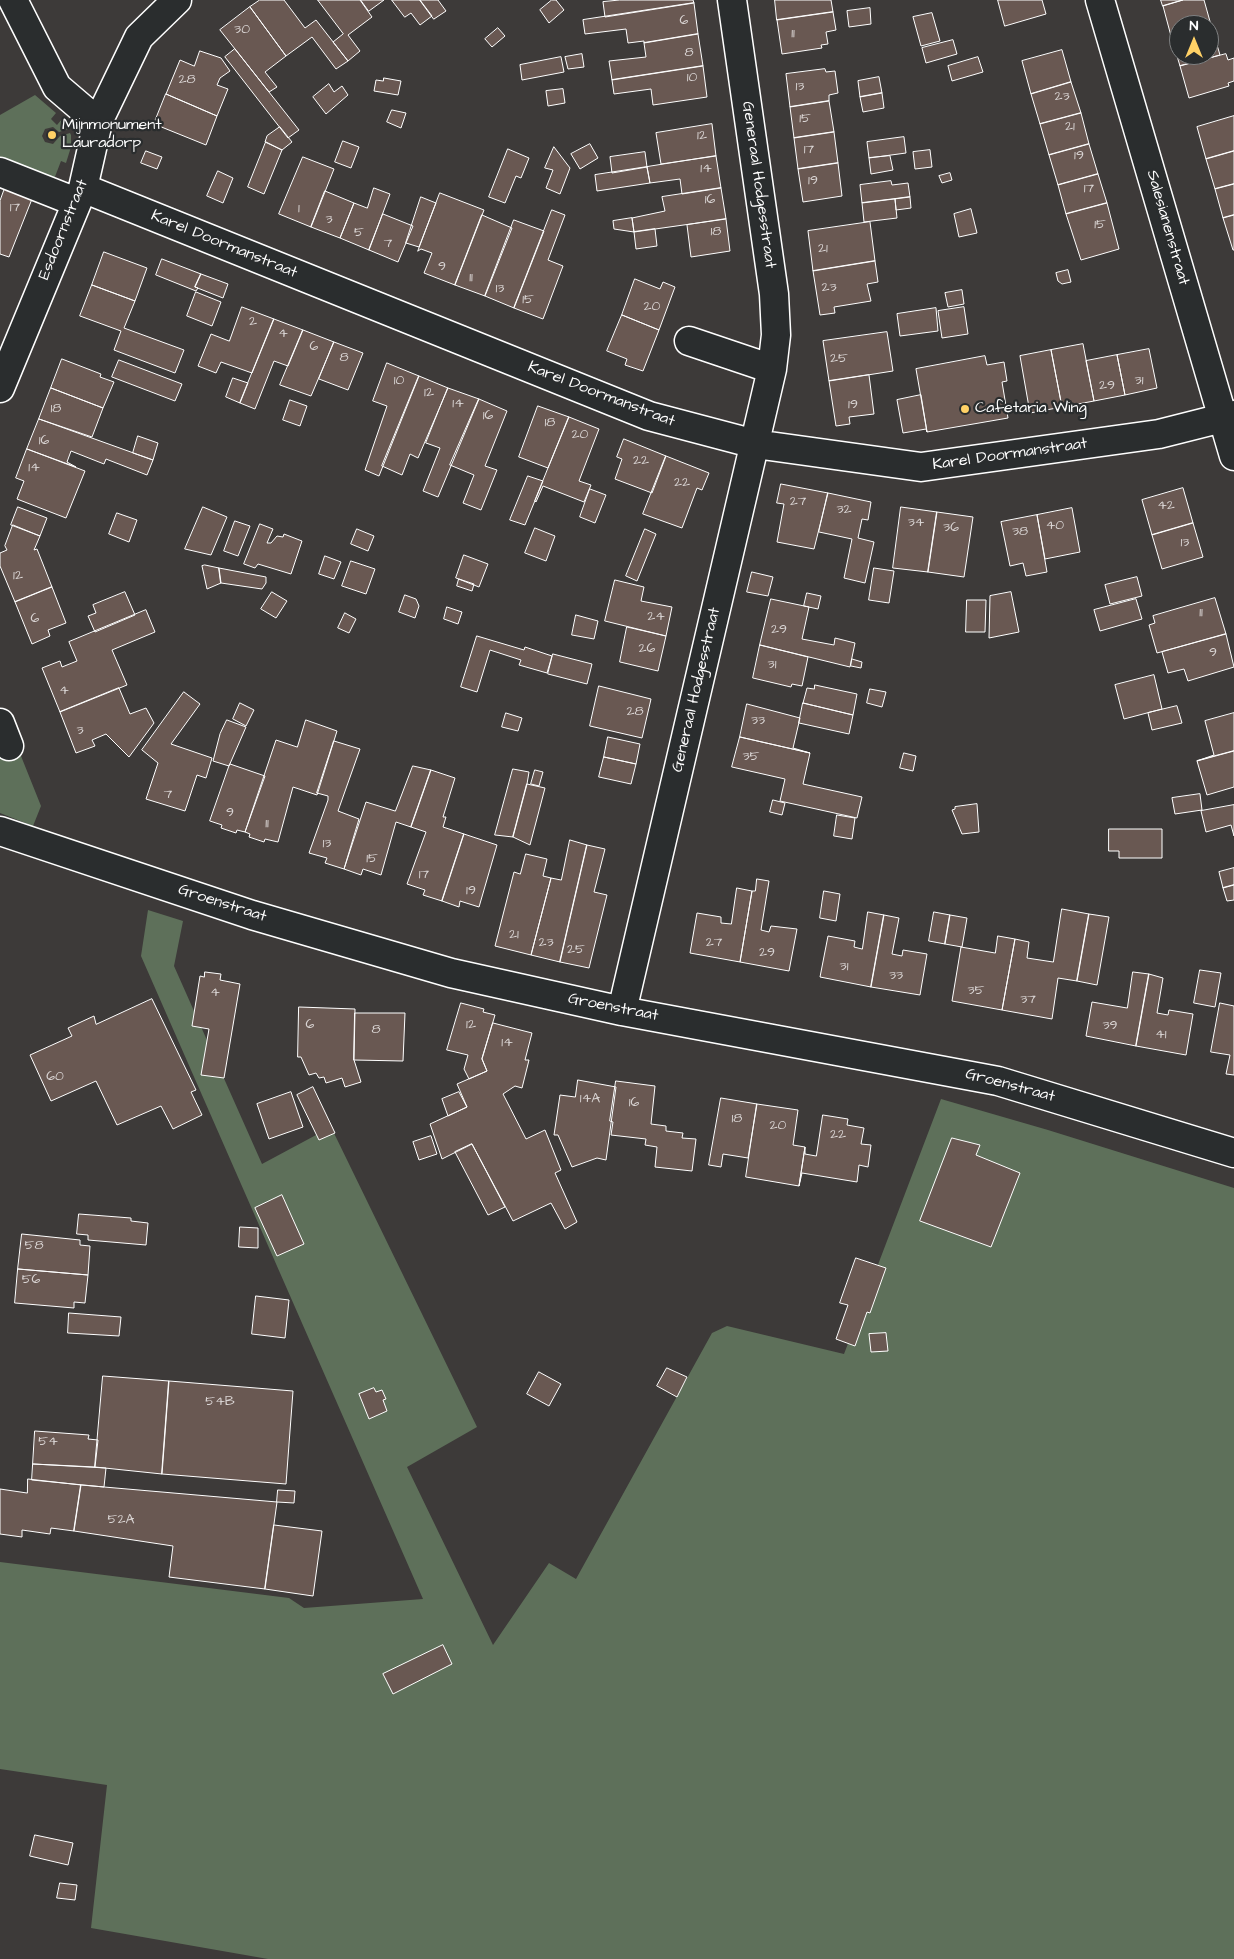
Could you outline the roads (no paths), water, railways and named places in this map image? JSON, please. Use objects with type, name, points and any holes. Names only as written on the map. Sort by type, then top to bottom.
[{"type":"street","points":[[13,0],[57,87],[98,122]]},
{"type":"street","name":"Esdoornstraat","points":[[0,388],[80,195],[98,122],[139,37],[177,0]]},
{"type":"street","name":"Generaal Hodgesstraat","points":[[622,1011],[772,370],[776,335],[774,294],[732,0]]},
{"type":"street","name":"Salesianenstraat","points":[[1100,0],[1228,416],[1234,456]]},
{"type":"street","name":"Karel Doormanstraat","points":[[0,172],[80,195],[649,416],[755,444],[921,467],[1159,434],[1228,416]]},
{"type":"street","points":[[688,341],[772,370]]},
{"type":"street","name":"Groenstraat","points":[[0,831],[252,915],[451,973],[622,1011],[998,1081],[1234,1153]]},
{"type":"place","name":"Mijnmonument Lauradorp","points":[[52,135]]},
{"type":"place","name":"Cafetaria Wing","points":[[965,409]]}]
